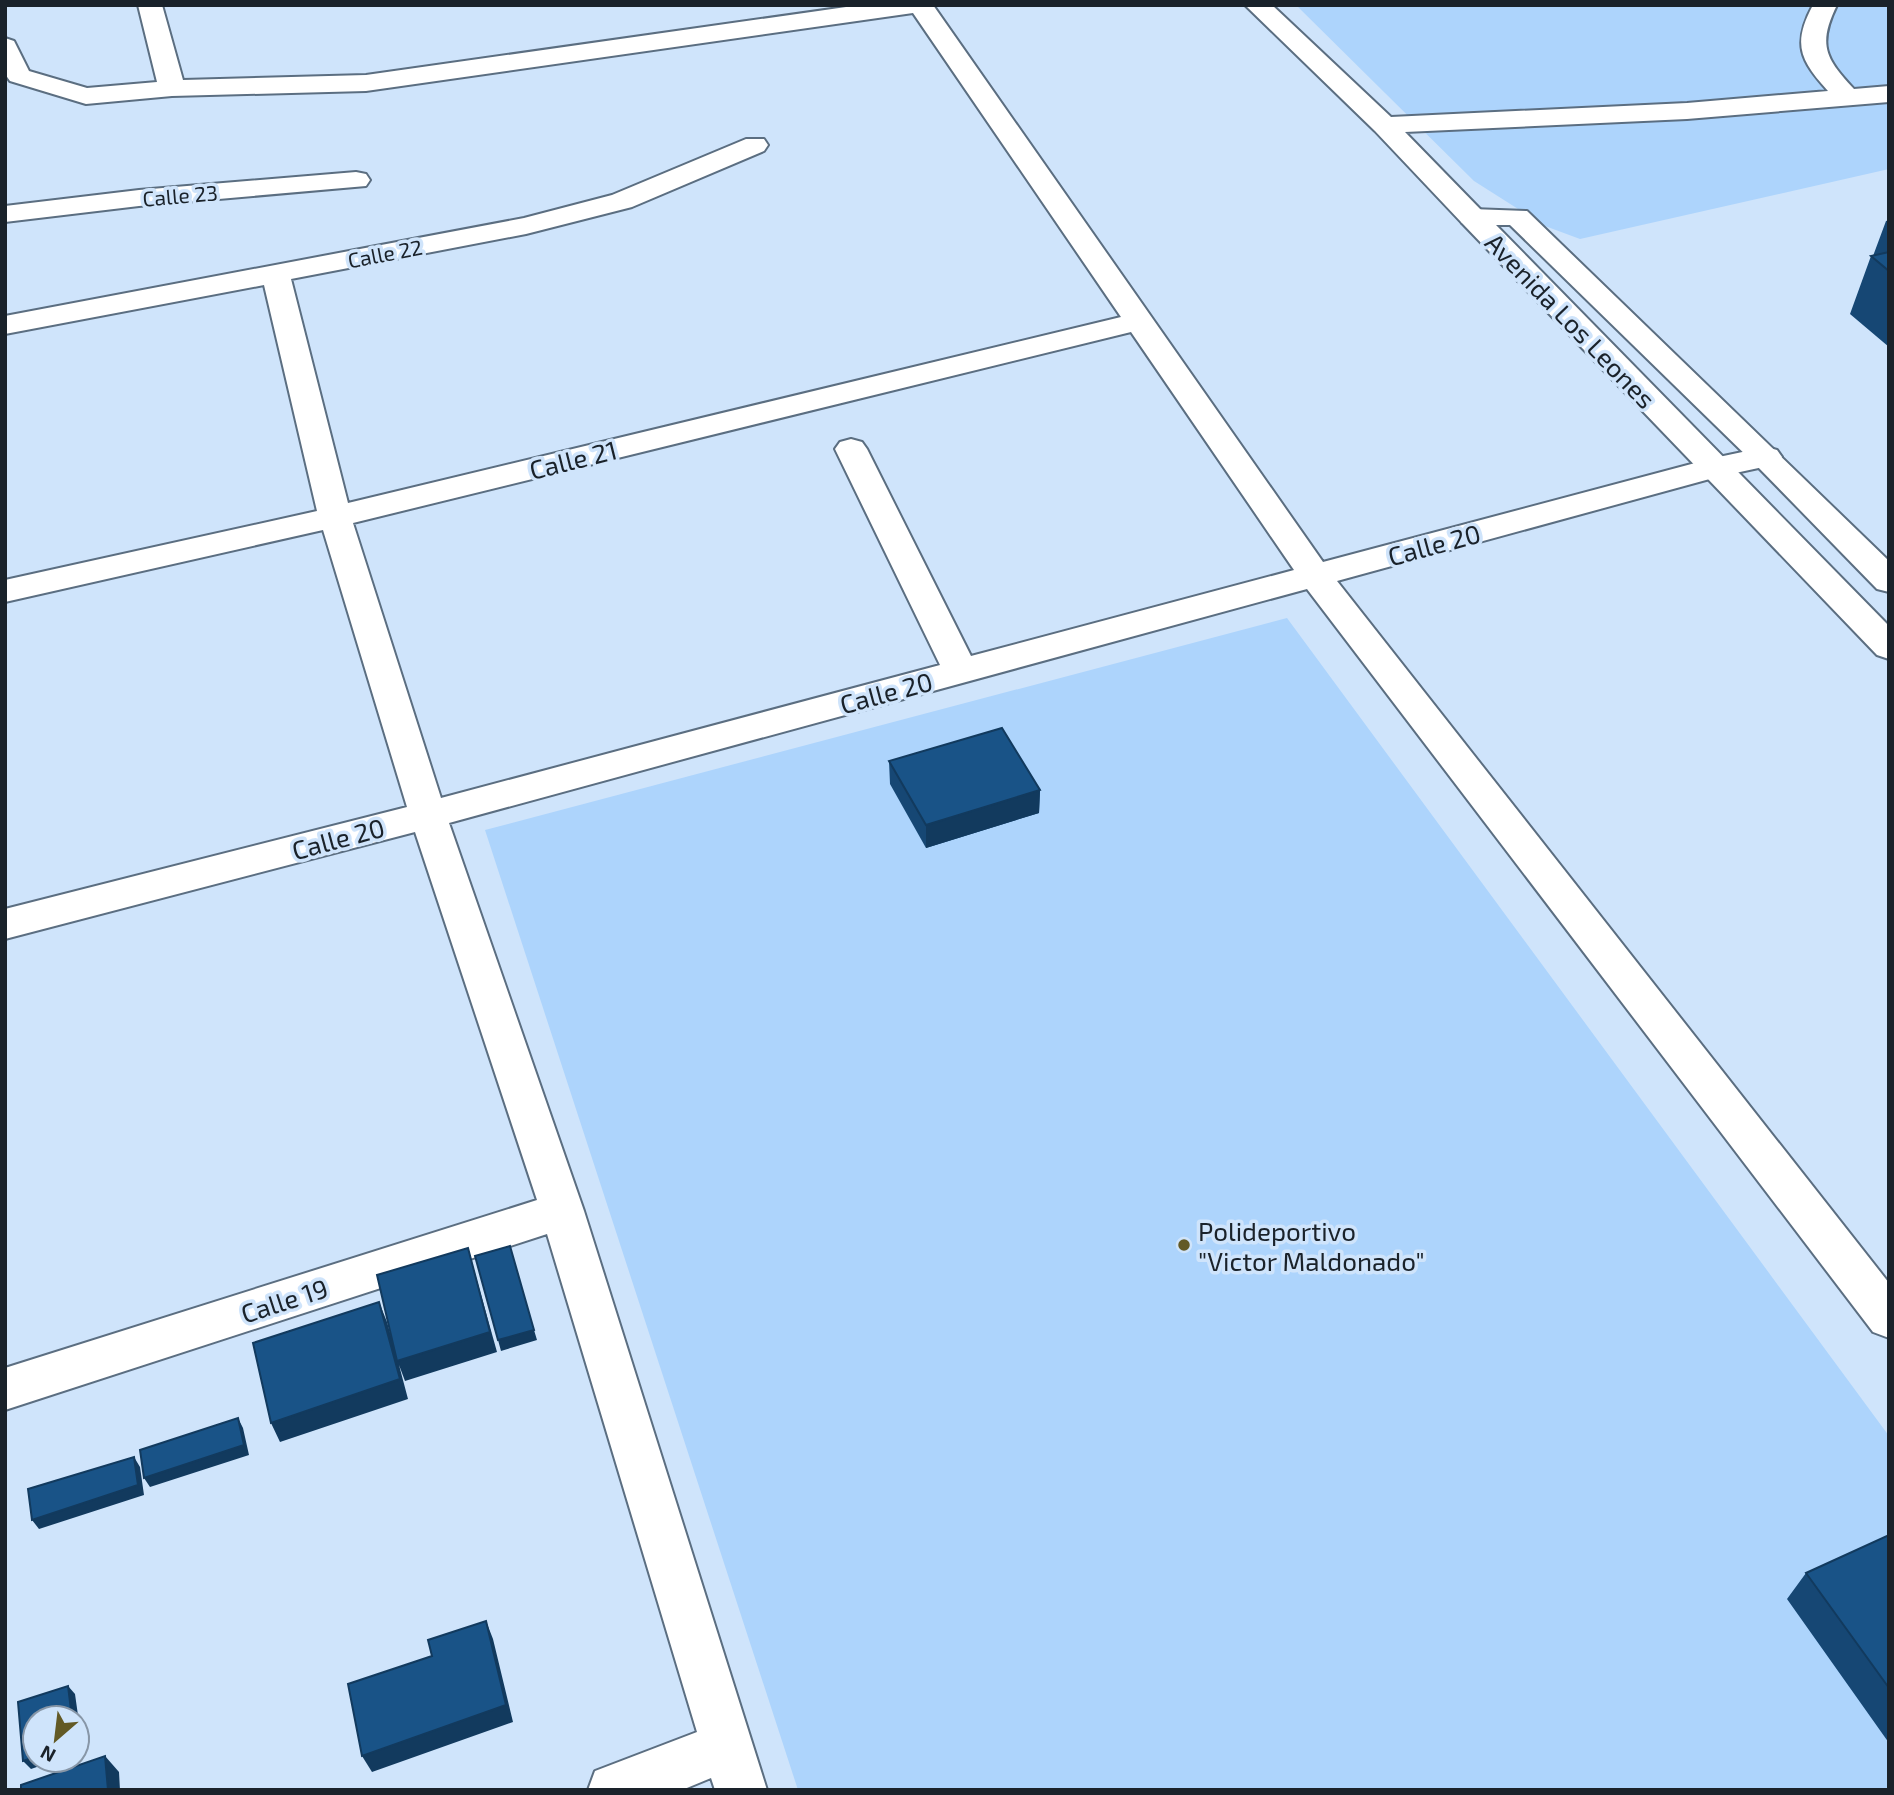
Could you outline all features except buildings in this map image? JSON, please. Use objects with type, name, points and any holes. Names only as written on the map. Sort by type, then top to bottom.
[{"type":"street","points":[[150,5],[172,88]]},
{"type":"street","points":[[5,46],[19,76],[86,96],[172,88],[366,83],[914,5]]},
{"type":"street","points":[[920,5],[1316,577],[1887,1312]]},
{"type":"street","points":[[1257,5],[1384,125],[1472,217]]},
{"type":"street","points":[[1825,5],[1810,37],[1813,59],[1849,99]]},
{"type":"street","points":[[1384,125],[1687,111],[1889,94]]},
{"type":"street","name":"Calle 22","points":[[5,325],[276,276],[526,226],[622,201],[755,145]]},
{"type":"street","name":"Calle 23","points":[[5,214],[139,198],[356,180]]},
{"type":"street","name":"Avenida Los Leones","points":[[1472,217],[1517,217],[1766,457],[1889,580]]},
{"type":"street","name":"Avenida Los Leones","points":[[1472,217],[1889,647]]},
{"type":"street","points":[[276,276],[335,517],[428,815],[562,1211],[734,1768],[614,1790]]},
{"type":"street","name":"Calle 21","points":[[5,591],[335,517],[1139,321]]},
{"type":"street","points":[[851,449],[961,672]]},
{"type":"street","name":"Calle 20","points":[[5,924],[428,815],[1714,468],[1766,457]]},
{"type":"street","name":"Calle 19","points":[[5,1389],[562,1211]]},
{"type":"shaded area","points":[[1296,5],[1889,5],[1889,169],[1580,239],[1545,226],[1474,181]]},
{"type":"shaded area","name":"Polideportivo \"Victor Maldonado\"","points":[[1287,618],[1889,1436],[1889,1790],[798,1790],[485,830]]},
{"type":"place","name":"Polideportivo \"Victor Maldonado\"","points":[[1184,1245]]}]
